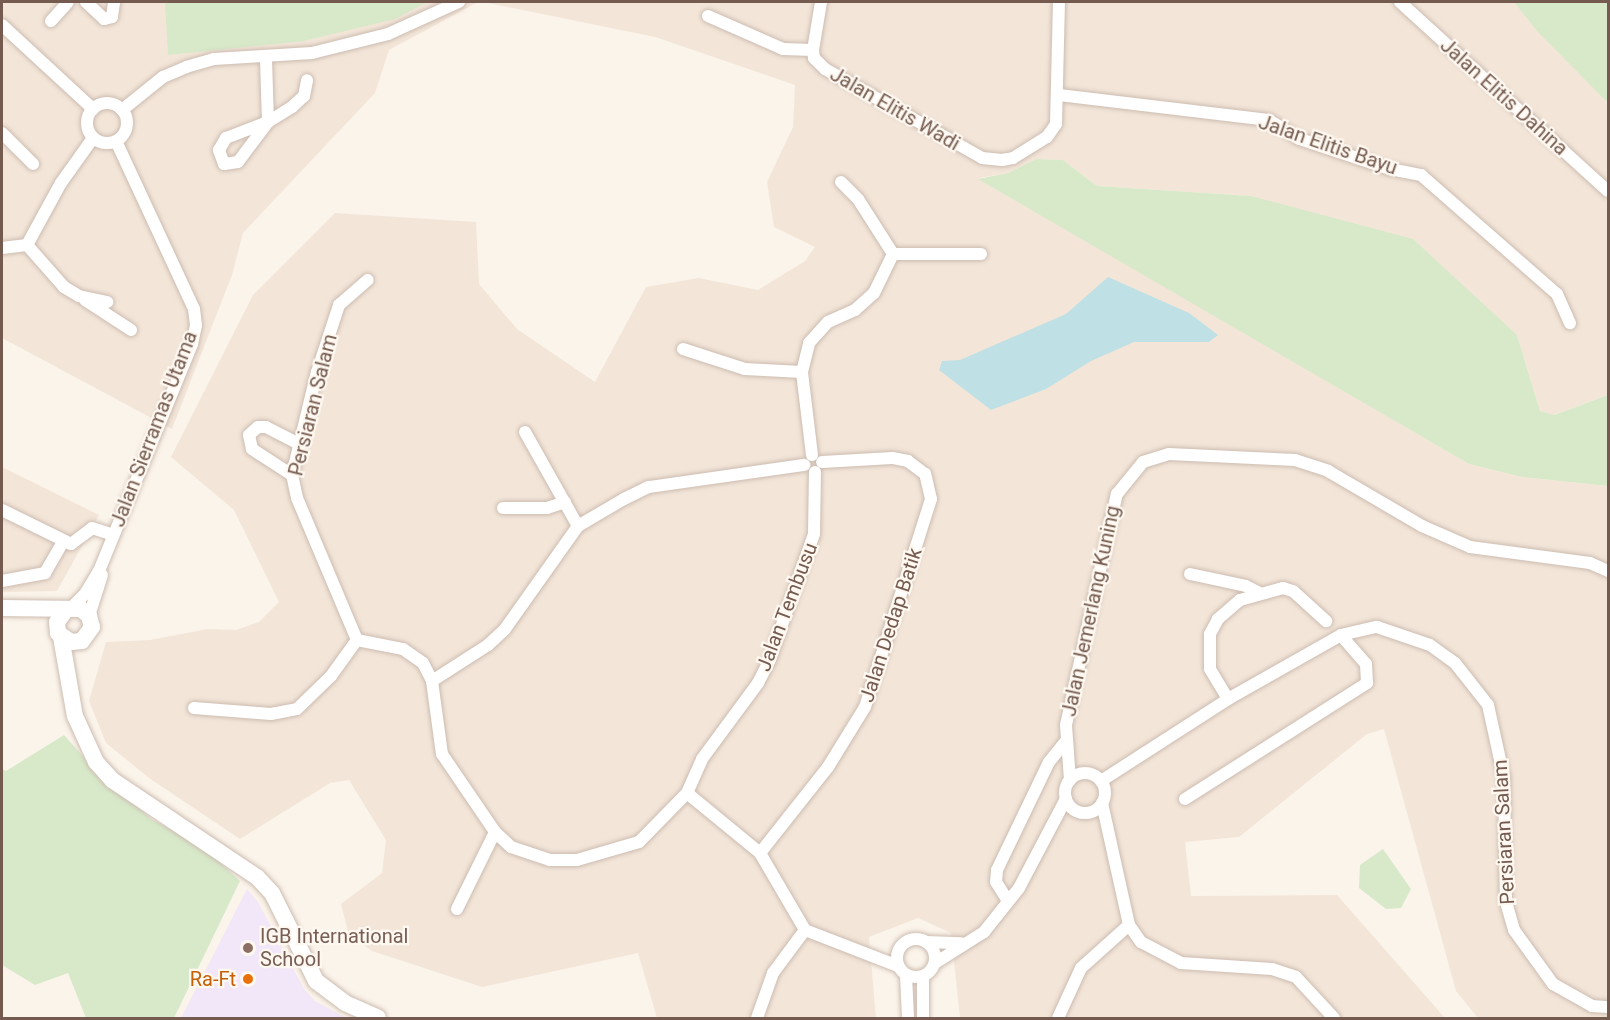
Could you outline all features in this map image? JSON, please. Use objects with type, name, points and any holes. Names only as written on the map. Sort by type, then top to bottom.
[{"type":"street","points":[[51,21],[68,2]]},
{"type":"street","points":[[86,2],[100,18],[109,19],[114,13],[114,2]]},
{"type":"street","points":[[122,110],[163,77],[186,67],[214,59],[266,59],[312,53],[388,34],[459,2]]},
{"type":"street","points":[[813,50],[821,2]]},
{"type":"street","name":"Jalan Elitis Wadi","points":[[708,16],[783,49],[813,50],[814,58],[825,69],[992,160],[1013,158],[1047,137],[1056,124],[1059,95],[1059,2]]},
{"type":"street","name":"Jalan Elitis Dahina","points":[[1400,2],[1608,191]]},
{"type":"street","points":[[2,25],[93,109]]},
{"type":"street","points":[[266,59],[268,122],[300,101],[307,80]]},
{"type":"street","name":"Jalan Elitis Bayu","points":[[1059,95],[1269,120],[1300,140],[1390,169],[1420,175],[1557,294],[1570,323]]},
{"type":"street","points":[[111,104],[122,110],[126,127],[116,141],[104,143],[93,138],[87,127],[93,109],[111,104]]},
{"type":"street","points":[[2,133],[33,164]]},
{"type":"street","points":[[27,245],[61,183],[93,138]]},
{"type":"street","name":"Jalan Sierramas Utama","points":[[68,609],[85,594],[106,553],[192,344],[196,325],[194,309],[116,141]]},
{"type":"street","points":[[841,182],[858,199],[893,254]]},
{"type":"street","points":[[2,248],[27,245]]},
{"type":"street","points":[[27,245],[52,277],[131,330]]},
{"type":"street","points":[[893,254],[981,254]]},
{"type":"street","points":[[683,349],[745,369],[802,372],[804,355],[818,331],[874,294],[893,254]]},
{"type":"street","name":"Persiaran Salam","points":[[357,640],[297,498],[292,475],[339,305],[368,280]]},
{"type":"street","points":[[79,296],[107,302]]},
{"type":"street","name":"Jalan Tembusu","points":[[687,793],[702,759],[758,683],[771,658],[814,534],[813,463],[802,372]]},
{"type":"street","points":[[292,475],[252,449],[249,435],[258,427],[266,427],[299,444]]},
{"type":"street","points":[[525,432],[578,526]]},
{"type":"street","name":"Jalan Jemerlang Kuning","points":[[1070,780],[1065,742],[1117,494],[1128,475],[1143,462],[1156,457],[1295,460],[1328,471],[1432,531],[1470,547],[1590,562],[1608,571]]},
{"type":"street","name":"Jalan Dedap Batik","points":[[432,681],[488,645],[505,629],[578,526],[649,487],[813,463],[892,458],[908,461],[925,474],[931,499],[865,707],[828,766],[760,853]]},
{"type":"street","points":[[503,508],[547,508],[565,502]]},
{"type":"street","points":[[2,510],[63,542],[77,543],[92,528],[113,535]]},
{"type":"street","points":[[2,580],[45,573],[63,542]]},
{"type":"street","name":"Jalan Sierramas Utama","points":[[89,616],[106,553]]},
{"type":"street","points":[[1190,574],[1246,586],[1260,593]]},
{"type":"street","points":[[1228,699],[1210,669],[1210,634],[1218,618],[1240,600],[1275,588],[1293,591],[1326,621]]},
{"type":"street","points":[[2,608],[29,611],[81,609],[89,616],[92,627],[82,641],[70,678]]},
{"type":"street","points":[[68,609],[59,617],[59,632],[70,678],[75,716],[96,762],[135,796],[211,843],[257,877],[272,892],[316,981],[345,1003],[378,1018]]},
{"type":"street","points":[[29,611],[71,642],[82,641]]},
{"type":"street","name":"Persiaran Salam","points":[[1101,781],[1228,699],[1341,635],[1377,627],[1430,645],[1455,663],[1475,685],[1488,705],[1504,778],[1506,903],[1514,930],[1553,984],[1592,1005],[1608,1007]]},
{"type":"street","points":[[1185,799],[1367,682],[1365,664],[1341,635]]},
{"type":"street","points":[[194,708],[271,714],[297,709],[331,676],[357,640],[412,654],[432,681],[442,754],[495,832],[511,847],[550,860],[605,855],[639,842],[687,793],[760,853],[805,930],[869,952],[902,970],[923,977]]},
{"type":"street","points":[[1008,901],[995,874],[1049,762],[1065,742]]},
{"type":"street","points":[[1068,757],[1086,773],[1101,781],[1105,792],[1102,803],[1129,925],[1141,942],[1181,963],[1272,969],[1296,977],[1334,1018]]},
{"type":"street","points":[[922,1018],[923,977],[935,963],[961,943],[984,932],[1019,888],[1050,823],[1066,800],[1070,780],[1086,773]]},
{"type":"street","points":[[1066,800],[1109,834]]},
{"type":"street","points":[[1050,823],[1084,812],[1102,803]]},
{"type":"street","points":[[457,909],[495,832]]},
{"type":"street","points":[[1058,1018],[1081,968],[1129,925]]},
{"type":"street","points":[[757,1018],[773,973],[805,930]]},
{"type":"street","points":[[869,952],[900,948],[909,941],[961,943]]},
{"type":"street","points":[[927,942],[934,951],[935,963]]},
{"type":"street","points":[[900,948],[908,1018]]},
{"type":"shaded area","points":[[2,2],[478,2],[389,50],[375,93],[243,233],[232,275],[172,429],[2,338]]},
{"type":"shaded area","points":[[483,2],[1514,2],[1608,103],[1608,395],[1553,415],[1540,411],[1517,335],[1251,196],[1097,186],[1063,160],[1036,159],[1008,173],[979,178],[1469,464],[1522,477],[1608,486],[1608,1018],[1478,1018],[1456,991],[1384,729],[1367,734],[1239,837],[1185,842],[1191,896],[1337,895],[1445,1018],[960,1018],[951,933],[918,918],[869,937],[876,1018],[657,1018],[638,953],[482,987],[372,951],[349,935],[341,904],[382,873],[386,840],[349,780],[330,783],[240,839],[149,778],[106,743],[89,701],[106,642],[150,640],[208,629],[236,630],[259,622],[279,602],[234,510],[171,457],[253,295],[335,213],[476,222],[479,284],[517,329],[595,382],[646,287],[699,278],[758,290],[805,261],[815,247],[774,227],[767,182],[793,127],[795,85],[655,37]]},
{"type":"shaded area","points":[[2,467],[99,515],[57,591],[2,592]]},
{"type":"shaded area","name":"IGB International School","points":[[247,889],[258,902],[304,989],[315,1001],[347,1018],[181,1018]]},
{"type":"green space","points":[[165,2],[427,2],[395,19],[304,41],[168,55]]},
{"type":"green space","points":[[1514,2],[1608,2],[1608,103],[1537,31]]},
{"type":"green space","points":[[1036,159],[1063,160],[1097,186],[1251,196],[1413,239],[1517,335],[1540,411],[1554,415],[1608,395],[1608,486],[1522,477],[1469,464],[978,179],[1008,173]]},
{"type":"green space","points":[[64,735],[88,762],[151,819],[203,847],[240,881],[174,1018],[86,1018],[68,973],[35,985],[2,965],[2,769],[6,771]]},
{"type":"green space","points":[[1383,849],[1411,889],[1401,908],[1386,909],[1359,888],[1360,865]]},
{"type":"water","points":[[1108,277],[1189,313],[1218,335],[1209,342],[1134,342],[1091,361],[1046,389],[991,410],[939,370],[942,361],[960,360],[1066,314]]},
{"type":"place","name":"IGB International School","points":[[248,948]]},
{"type":"place","name":"Ra-Ft","points":[[248,979]]}]
